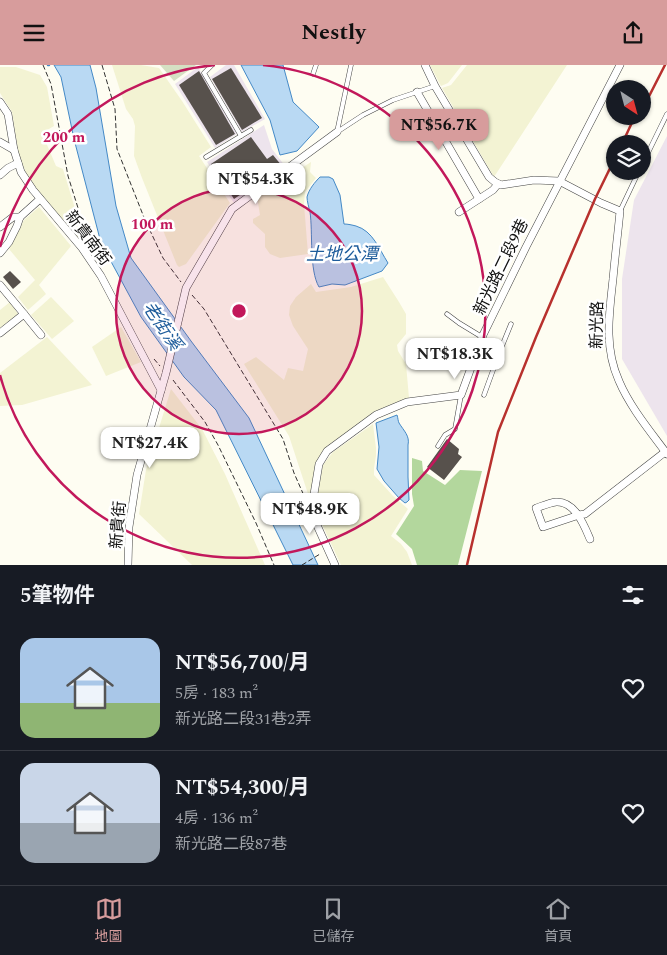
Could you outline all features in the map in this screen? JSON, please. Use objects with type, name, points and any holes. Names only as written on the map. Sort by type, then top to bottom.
[{"type":"street","points":[[425,65],[435,86],[489,177],[495,183],[501,185],[534,181],[559,181],[620,211]]},
{"type":"street","name":"新光路二段9巷","points":[[461,395],[482,340],[526,247],[620,65]]},
{"type":"street","points":[[417,92],[479,199]]},
{"type":"street","name":"新貴南街","points":[[0,103],[8,114],[14,150],[21,172],[40,199],[82,248],[100,276],[161,390]]},
{"type":"street","name":"新貴街","points":[[128,565],[129,527],[137,475],[166,373],[186,288],[232,209],[337,132]]},
{"type":"street","points":[[0,142],[14,150]]},
{"type":"street","points":[[0,175],[18,163]]},
{"type":"street","points":[[459,212],[493,190],[498,184]]},
{"type":"street","points":[[0,253],[9,242],[20,217],[40,199]]},
{"type":"street","name":"新光路","points":[[620,211],[608,334],[610,356],[619,381],[631,402],[666,453]]},
{"type":"street","points":[[0,227],[13,217],[20,217]]},
{"type":"street","points":[[0,285],[41,335]]},
{"type":"street","points":[[0,333],[24,314]]},
{"type":"street","points":[[335,565],[311,512],[319,464],[327,451],[376,415],[407,402],[461,395]]},
{"type":"street","points":[[590,539],[579,515],[567,505],[558,502],[536,508],[543,527],[579,515],[584,514],[666,453]]},
{"type":"lane","points":[[212,65],[204,73],[241,136]]},
{"type":"lane","points":[[313,74],[316,65]]},
{"type":"lane","points":[[337,132],[351,65]]},
{"type":"lane","points":[[337,132],[393,100],[435,86]]},
{"type":"lane","points":[[651,147],[667,114]]},
{"type":"lane","points":[[206,157],[251,130]]},
{"type":"lane","points":[[620,211],[636,180]]},
{"type":"lane","points":[[448,314],[500,351]]},
{"type":"lane","points":[[484,395],[511,324]]},
{"type":"lane","points":[[446,352],[471,368]]},
{"type":"lane","points":[[438,446],[445,435],[455,429],[461,395]]},
{"type":"path","points":[[43,65],[51,84],[68,176],[90,249]]},
{"type":"path","points":[[102,65],[115,109],[118,149],[145,220],[163,259],[204,309],[283,439],[294,473],[311,512]]},
{"type":"path","points":[[172,379],[205,422],[218,445],[274,565]]},
{"type":"path","points":[[302,565],[322,553]]},
{"type":"shaded area","points":[[226,65],[234,65],[265,119],[242,132],[210,77]]},
{"type":"shaded area","points":[[198,67],[237,134],[215,148],[175,84]]},
{"type":"shaded area","points":[[264,125],[272,149],[285,166],[234,203],[207,162]]},
{"type":"shaded area","points":[[667,136],[667,436],[622,359],[622,279],[634,200],[644,180],[651,180],[651,167]]},
{"type":"green space","points":[[112,65],[141,65],[159,68],[211,147],[199,156],[230,203],[186,264],[179,267],[134,156],[135,126],[133,119],[126,109]]},
{"type":"green space","points":[[160,65],[196,65],[174,81]]},
{"type":"green space","points":[[430,65],[462,65],[448,83],[441,86]]},
{"type":"green space","points":[[467,65],[567,65],[494,177],[442,88],[451,85]]},
{"type":"green space","points":[[0,67],[16,67],[40,75],[47,87],[54,126],[42,133],[56,166],[63,169],[84,238],[84,245],[41,195],[27,175],[19,156],[12,112],[0,93]]},
{"type":"green space","points":[[311,162],[310,172],[316,178],[305,192],[304,204],[308,254],[280,258],[270,254],[265,247],[265,234],[253,223],[253,219],[260,215],[257,197]]},
{"type":"green space","points":[[39,207],[71,246],[39,285],[46,294],[28,310],[18,297],[35,280],[9,249],[24,220]]},
{"type":"green space","points":[[383,277],[406,314],[406,334],[397,345],[398,351],[406,364],[409,398],[376,411],[325,449],[315,466],[310,500],[289,436],[244,364],[256,357],[284,380],[288,368],[303,371],[308,349],[293,326],[289,315],[290,306],[296,297],[311,284],[316,292],[351,287]]},
{"type":"green space","points":[[51,297],[74,321],[52,339],[31,315]]},
{"type":"green space","points":[[10,302],[18,314],[0,328],[0,310]]},
{"type":"green space","points":[[121,327],[141,362],[106,376],[92,347]]},
{"type":"green space","points":[[47,337],[92,385],[22,405],[0,406],[0,373]]},
{"type":"green space","points":[[171,389],[202,429],[225,474],[265,565],[192,565],[139,514],[146,470]]},
{"type":"green space","points":[[373,424],[376,448],[374,475],[408,509],[391,536],[407,552],[412,565],[341,565],[315,509],[323,465],[333,452]]},
{"type":"green space","points":[[412,458],[422,461],[423,471],[445,485],[460,470],[482,471],[458,565],[417,565],[412,549],[396,534],[414,506]]},
{"type":"water","name":"老街溪","points":[[54,65],[90,65],[96,88],[116,206],[131,258],[249,418],[318,565],[293,565],[216,410],[184,377],[141,317],[101,243],[74,139],[61,77]]},
{"type":"water","points":[[241,65],[283,65],[293,102],[319,127],[297,151],[280,155],[270,120]]},
{"type":"water","name":"土地公潭","points":[[320,177],[333,179],[340,195],[344,224],[362,228],[375,241],[388,263],[382,271],[345,285],[332,284],[319,287],[314,271],[311,220],[307,197],[314,183]]},
{"type":"water","points":[[397,415],[399,423],[408,439],[409,500],[405,503],[384,481],[377,469],[379,447],[376,423]]},
{"type":"building","points":[[231,68],[262,118],[242,130],[212,79]]},
{"type":"building","points":[[199,71],[235,134],[216,145],[179,85]]},
{"type":"building","points":[[251,137],[267,159],[273,155],[282,166],[234,199],[211,164]]},
{"type":"building","points":[[10,271],[21,282],[13,289],[3,277]]},
{"type":"building","points":[[447,439],[459,449],[458,454],[462,457],[444,480],[427,467]]},
{"type":"railway","points":[[651,92],[665,65]]},
{"type":"railway","points":[[626,135],[631,125]]},
{"type":"railway","points":[[467,565],[498,432],[536,337],[606,176]]}]
